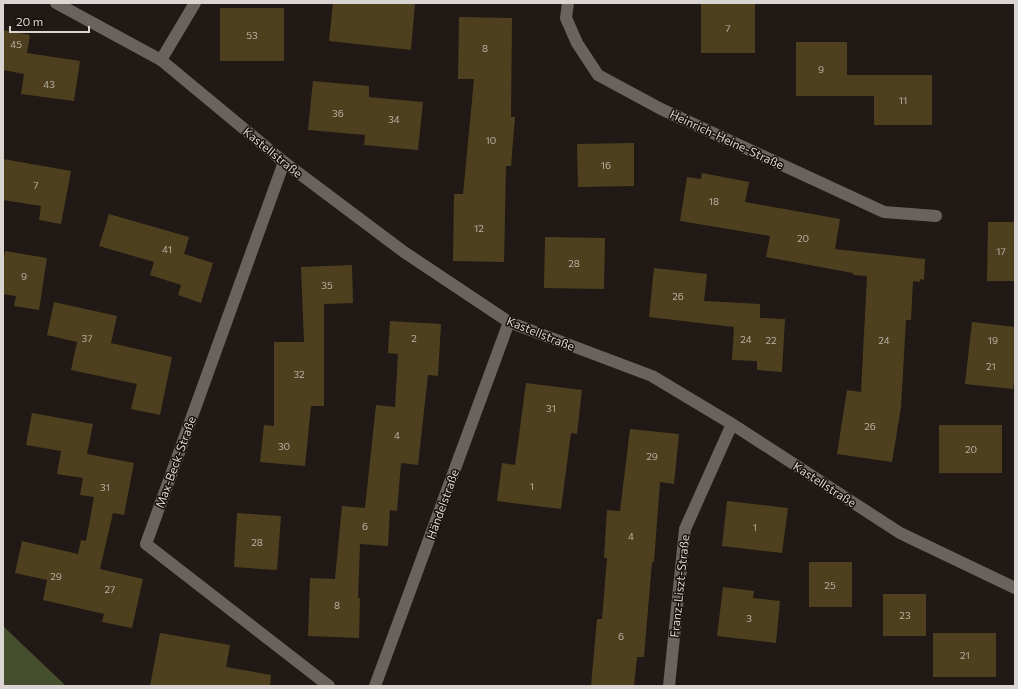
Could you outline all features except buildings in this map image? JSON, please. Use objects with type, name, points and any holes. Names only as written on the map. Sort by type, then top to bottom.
[{"type":"street","name":"Kastellstraße","points":[[56,3],[161,60],[284,162],[404,252],[509,322],[652,376],[732,424],[900,533],[1015,588]]},
{"type":"street","points":[[161,60],[194,3]]},
{"type":"street","name":"Heinrich-Heine-Straße","points":[[568,3],[566,18],[577,43],[598,75],[661,109],[884,212],[936,216]]},
{"type":"street","name":"Max-Beck-Straße","points":[[284,162],[146,544],[329,686]]},
{"type":"street","name":"Händelstraße","points":[[375,686],[509,322]]},
{"type":"street","name":"Franz-Liszt-Straße","points":[[669,686],[685,529],[732,424]]},
{"type":"green space","points":[[3,626],[66,686],[3,686]]}]
